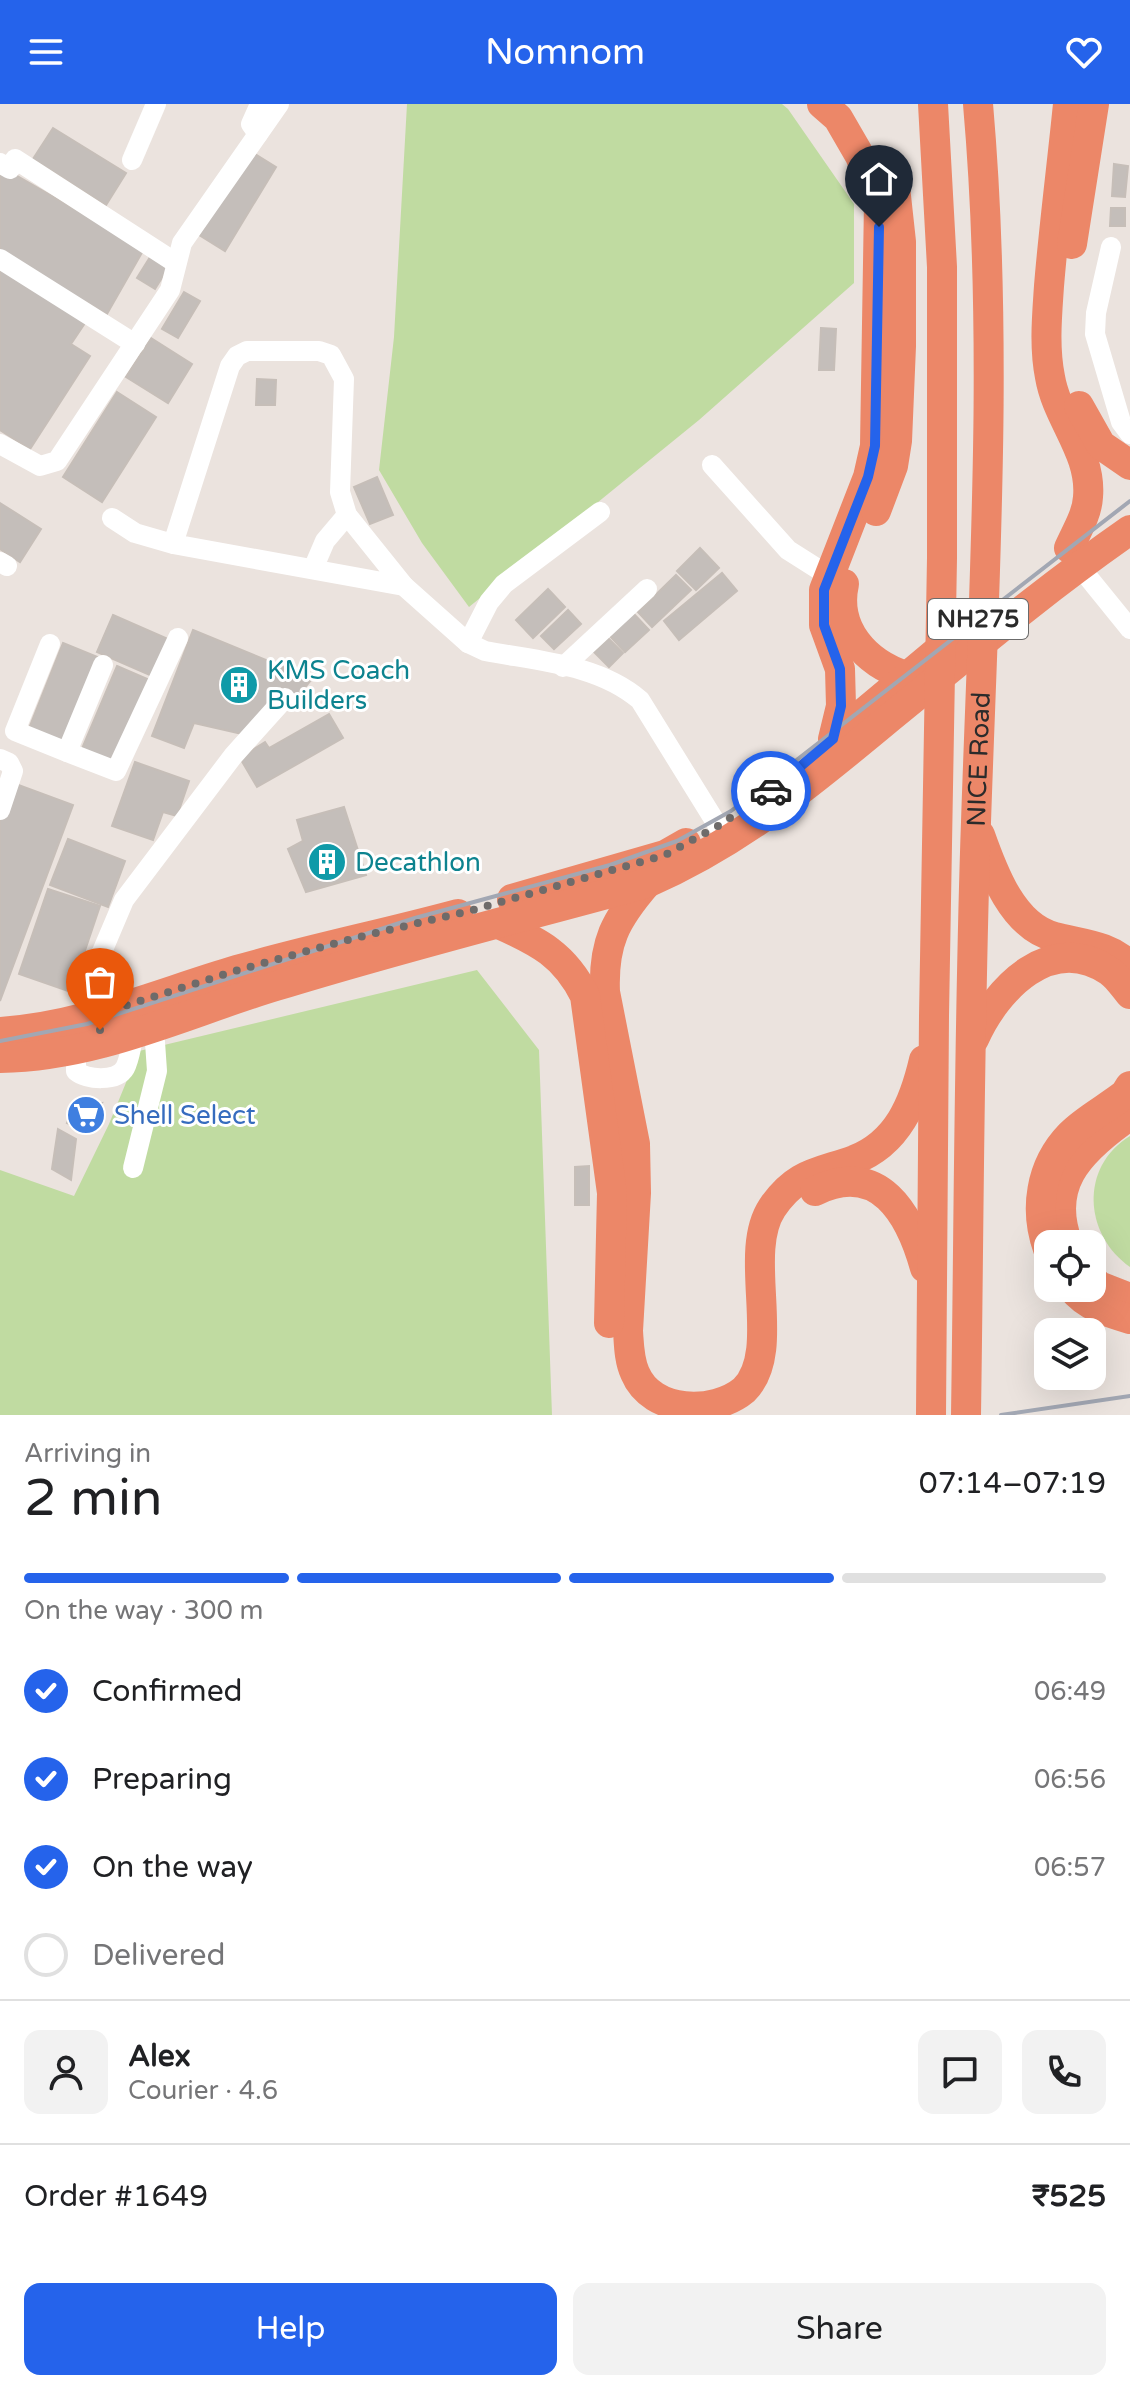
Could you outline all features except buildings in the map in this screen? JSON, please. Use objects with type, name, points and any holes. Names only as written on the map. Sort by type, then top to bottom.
[{"type":"highway","points":[[822,104],[838,118],[860,156],[879,202],[875,446],[868,477],[824,590],[824,625],[840,669],[841,706],[833,739]]},
{"type":"highway","points":[[851,104],[879,149],[897,192],[901,242],[901,346],[893,466],[845,579],[842,604],[845,622],[863,652],[878,665],[906,676]]},
{"type":"highway","name":"NICE Road","points":[[931,1415],[942,558],[942,267],[933,104]]},
{"type":"highway","name":"NICE Road","points":[[966,1415],[976,822],[986,521],[988,252],[978,104]]},
{"type":"highway","points":[[1068,104],[1063,236],[1067,361],[1079,408],[1090,429],[1101,445],[1130,465]]},
{"type":"highway","points":[[1074,557],[1088,499],[1088,478],[1083,458],[1063,420],[1050,377],[1046,334],[1063,236],[1094,104]]},
{"type":"highway","name":"NH275","points":[[0,1032],[97,1014],[250,967],[647,883],[714,851],[775,810],[1130,506]]},
{"type":"highway","name":"NH275","points":[[0,1058],[88,1048],[144,1032],[665,855],[718,826],[765,795],[906,676],[1074,557],[1130,530]]},
{"type":"highway","points":[[976,822],[1000,884],[1026,921],[1051,937],[1096,945],[1125,960],[1130,966]]},
{"type":"highway","points":[[647,883],[623,910],[614,929],[604,970],[605,992],[635,1144],[636,1193],[628,1331],[630,1354],[634,1372],[643,1387],[672,1405],[699,1409],[726,1402],[744,1390],[753,1377],[760,1359],[764,1221],[786,1191],[804,1177],[868,1153],[897,1128],[913,1100],[934,1016]]},
{"type":"highway","points":[[498,914],[558,957],[570,969],[585,996],[612,1193],[610,1354],[620,1389],[629,1401],[647,1415]]},
{"type":"highway","points":[[971,1046],[985,1015],[1017,977],[1046,961],[1078,958],[1110,971],[1130,994]]},
{"type":"highway","points":[[88,1048],[97,1014]]},
{"type":"highway","points":[[1041,1230],[1039,1198],[1050,1164],[1070,1134],[1125,1094],[1130,1086]]},
{"type":"highway","points":[[1063,1230],[1060,1194],[1075,1163],[1096,1140],[1130,1114]]},
{"type":"highway","points":[[742,1415],[763,1395],[778,1364],[780,1233],[793,1211],[811,1194],[837,1183],[852,1182],[879,1189],[892,1199],[909,1224],[931,1289]]},
{"type":"highway","points":[[1106,1289],[1130,1298]]},
{"type":"highway","points":[[1089,1302],[1104,1311],[1130,1319]]},
{"type":"street","points":[[132,160],[156,104]]},
{"type":"street","points":[[258,134],[251,124],[260,104]]},
{"type":"street","points":[[0,444],[32,464],[53,464],[170,290],[182,243],[279,104]]},
{"type":"street","points":[[0,163],[10,169],[15,159],[176,263]]},
{"type":"street","points":[[1111,247],[1096,313],[1095,334],[1121,422],[1130,434]]},
{"type":"street","points":[[0,259],[135,344]]},
{"type":"street","points":[[173,544],[230,366],[237,356],[247,351],[319,351],[331,355],[344,379],[340,492],[347,515],[404,586],[468,643],[485,651],[607,678],[640,700],[718,826]]},
{"type":"street","points":[[712,465],[788,550],[829,576]]},
{"type":"street","points":[[468,643],[489,602],[504,584],[600,512]]},
{"type":"street","points":[[313,569],[325,541],[347,515]]},
{"type":"street","points":[[112,518],[135,533],[173,544],[404,586]]},
{"type":"street","points":[[1074,557],[1130,629]]},
{"type":"street","points":[[563,667],[647,589]]},
{"type":"street","points":[[50,644],[15,731],[116,771],[178,638]]},
{"type":"street","points":[[67,752],[103,665]]},
{"type":"street","points":[[97,1014],[93,973],[124,900],[233,756],[285,698]]},
{"type":"street","points":[[0,810],[6,765],[29,737]]},
{"type":"street","points":[[133,1168],[157,1071],[144,1032]]},
{"type":"green space","points":[[407,104],[782,104],[854,204],[854,283],[699,420],[469,607],[422,543],[379,470],[394,337]]},
{"type":"green space","points":[[477,970],[539,1050],[552,1415],[0,1415],[0,1170],[74,1196],[109,1124],[139,1051]]},
{"type":"green space","points":[[1130,1136],[1130,1267],[1106,1241],[1106,1230],[1100,1230],[1096,1220],[1095,1183],[1113,1149]]},
{"type":"railway","points":[[0,1041],[87,1024],[415,918],[610,865],[677,841],[731,811],[1130,501]]},
{"type":"railway","points":[[1001,1415],[1130,1396]]},
{"type":"way so far","points":[[100,1030],[102,1013],[235,971],[473,910],[665,855],[718,826],[771,791]]},
{"type":"place","name":"KMS Coach Builders","points":[[239,685]]},
{"type":"place","name":"Decathlon","points":[[327,862]]},
{"type":"place","name":"Shell Select","points":[[86,1115]]},
{"type":"route","points":[[771,791],[833,739],[841,706],[840,669],[824,625],[824,590],[868,477],[875,446],[879,227]]}]
